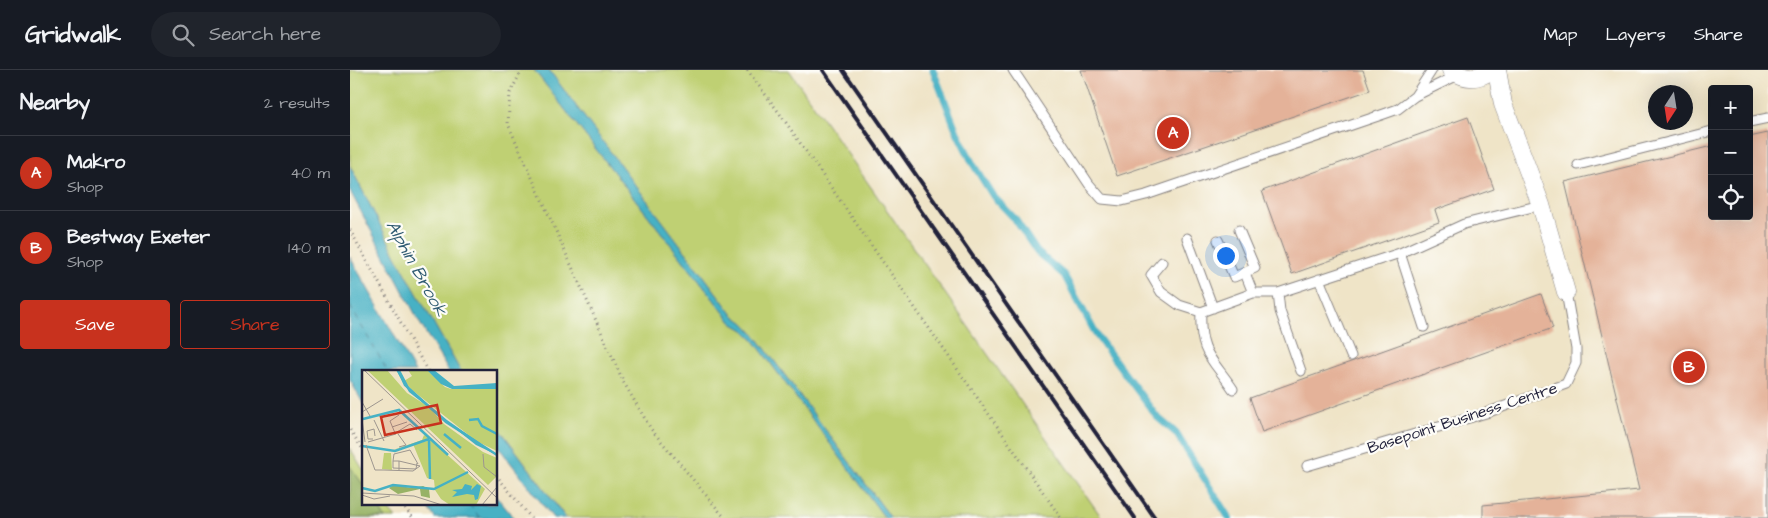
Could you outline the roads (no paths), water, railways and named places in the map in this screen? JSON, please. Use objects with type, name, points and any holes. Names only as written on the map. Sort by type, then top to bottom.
[{"type":"street","points":[[1461,74],[1481,76],[1492,70]]},
{"type":"street","points":[[1497,70],[1503,104]]},
{"type":"street","points":[[1461,74],[1490,88],[1503,104]]},
{"type":"street","name":"Basepoint Business Centre","points":[[1503,104],[1541,205],[1566,292]]},
{"type":"lane","points":[[1013,70],[1089,184],[1102,199],[1122,201],[1146,195],[1398,109],[1415,96],[1461,74]]},
{"type":"lane","points":[[1415,96],[1432,70]]},
{"type":"lane","points":[[1753,121],[1768,118]]},
{"type":"lane","points":[[1578,165],[1708,133]]},
{"type":"lane","points":[[1162,262],[1151,275],[1161,292],[1179,305],[1201,312],[1253,293],[1278,293],[1400,253],[1464,224],[1541,205]]},
{"type":"lane","points":[[1218,240],[1234,277],[1245,273],[1255,268],[1239,230]]},
{"type":"lane","points":[[1187,238],[1213,308]]},
{"type":"lane","points":[[1400,253],[1424,327]]},
{"type":"lane","points":[[1245,273],[1253,293]]},
{"type":"lane","points":[[1319,279],[1351,356]]},
{"type":"lane","name":"Basepoint Business Centre","points":[[1307,466],[1486,413],[1566,384],[1576,363],[1576,350],[1566,292]]},
{"type":"lane","points":[[1278,293],[1280,311],[1301,371]]},
{"type":"lane","points":[[1201,312],[1200,331],[1204,346],[1212,362],[1233,389]]},
{"type":"water","points":[[534,70],[549,70],[733,315],[755,335],[891,518],[885,518],[752,338],[744,330],[732,323]]},
{"type":"water","points":[[350,166],[396,256],[460,370],[448,370],[421,325],[350,191]]},
{"type":"water","points":[[350,257],[414,370],[362,370],[362,401],[350,380]]},
{"type":"water","points":[[498,427],[566,518],[553,518],[498,447]]},
{"type":"water","points":[[498,498],[514,518],[435,518],[426,506],[498,506]]},
{"type":"waterway","points":[[933,70],[957,132],[973,164],[993,196],[1015,219],[1037,252],[1064,275],[1097,336],[1157,417],[1176,433],[1229,518]]},
{"type":"railway","points":[[823,70],[1135,518]]},
{"type":"railway","points":[[843,70],[1155,518]]},
{"type":"place","name":"Makro","points":[[1173,133]]},
{"type":"place","name":"Bestway Exeter","points":[[1689,367]]},
{"type":"water label","name":"Alphin Brook","points":[[417,268]]}]
